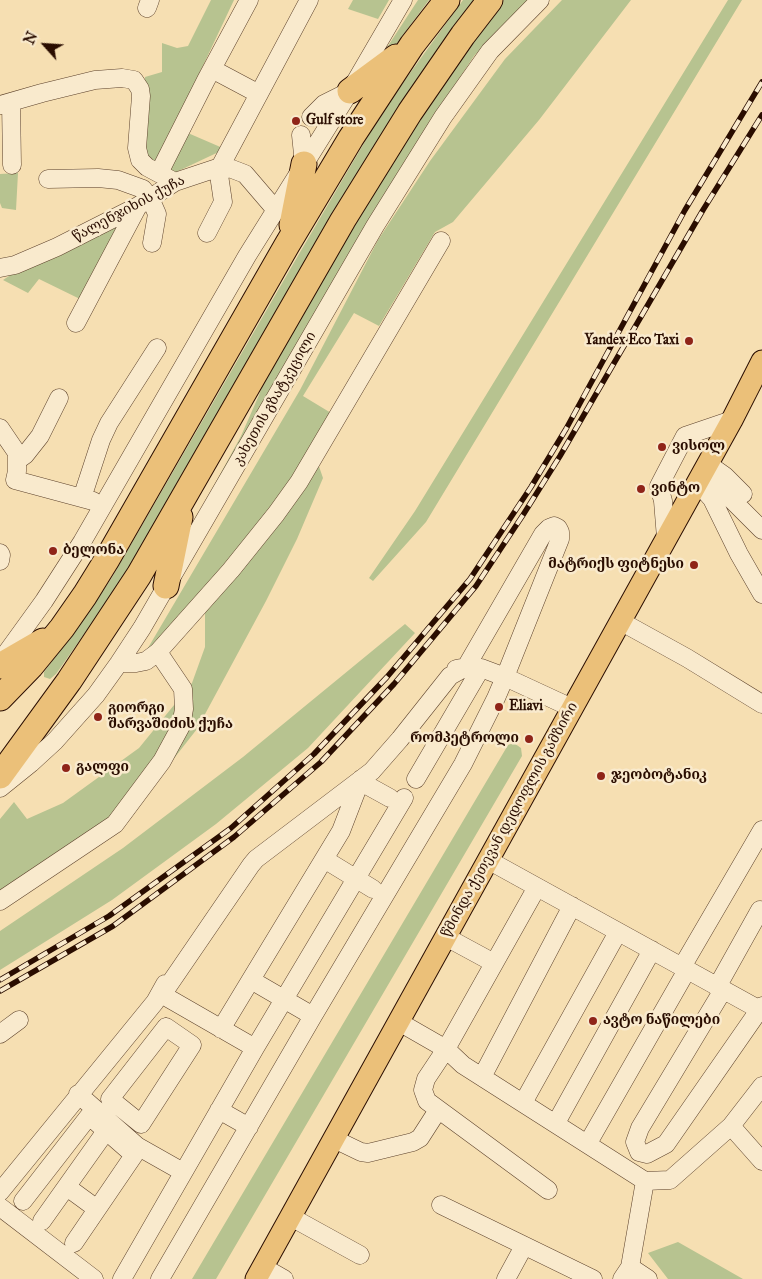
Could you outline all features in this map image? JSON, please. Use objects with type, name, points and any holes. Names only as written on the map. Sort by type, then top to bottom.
[{"type":"highway","points":[[0,698],[31,666],[62,628],[106,561],[287,245],[351,138],[412,45],[447,0]]},
{"type":"highway","points":[[0,776],[110,621],[139,575],[343,220],[434,76],[490,0]]},
{"type":"highway","points":[[350,91],[412,45]]},
{"type":"highway","points":[[287,245],[304,164]]},
{"type":"highway","points":[[166,586],[185,494]]},
{"type":"highway","points":[[0,664],[36,646],[62,628]]},
{"type":"main road","name":"წმინდა ქეთევან დედოფლის გამზირი","points":[[260,1273],[732,420],[762,360]]},
{"type":"street","points":[[159,173],[249,0]]},
{"type":"street","points":[[207,233],[223,202],[219,167],[309,0]]},
{"type":"street","points":[[0,664],[61,575],[275,209],[350,91],[403,0]]},
{"type":"street","name":"კახეთის გზატკეცილი","points":[[0,788],[32,763],[55,741],[96,695],[119,663],[166,586],[375,226],[439,124],[490,51],[540,0]]},
{"type":"street","points":[[212,69],[260,94]]},
{"type":"street","points":[[12,165],[5,103],[95,80],[122,78],[134,80],[140,89],[137,148],[140,160],[175,182]]},
{"type":"street","points":[[311,117],[324,104],[350,91]]},
{"type":"street","points":[[301,134],[304,164]]},
{"type":"street","points":[[219,167],[245,174],[275,209]]},
{"type":"street","name":"წალენჯიხის ქუჩა","points":[[0,268],[15,265],[57,247],[144,202],[175,182],[219,167]]},
{"type":"street","points":[[48,179],[98,178],[118,180],[143,189],[144,202],[76,323]]},
{"type":"street","points":[[144,202],[157,214],[152,243]]},
{"type":"street","points":[[119,663],[136,664],[146,661],[158,652],[232,570],[276,514],[299,482],[441,242]]},
{"type":"street","points":[[82,498],[101,440],[109,423],[157,348]]},
{"type":"street","points":[[18,460],[25,455],[40,436],[59,398]]},
{"type":"street","points":[[666,538],[663,501],[659,486],[685,436],[732,420]]},
{"type":"street","points":[[0,428],[16,453],[18,460],[15,480],[103,504]]},
{"type":"street","points":[[702,473],[725,476],[762,512]]},
{"type":"street","points":[[702,473],[719,487],[762,530]]},
{"type":"street","points":[[702,473],[712,499],[739,554],[762,594]]},
{"type":"street","points":[[160,1279],[313,1016],[380,893],[463,764],[505,677],[560,539],[558,528],[554,526],[549,528],[543,534],[416,779]]},
{"type":"street","points":[[0,553],[0,561]]},
{"type":"street","points":[[620,621],[687,658],[762,704]]},
{"type":"street","points":[[0,901],[115,824],[162,761],[180,726],[184,708],[183,689],[158,652]]},
{"type":"street","points":[[221,1029],[341,831],[361,780],[398,737],[448,673],[456,669],[474,668],[505,677],[572,708]]},
{"type":"street","points":[[122,1279],[255,1048],[356,879],[397,798],[361,780]]},
{"type":"street","points":[[0,1192],[78,1094],[161,995],[160,992],[246,863],[273,841],[361,780]]},
{"type":"street","points":[[588,1143],[762,830]]},
{"type":"street","points":[[324,859],[380,893]]},
{"type":"street","points":[[488,860],[685,969],[720,988],[761,1009],[666,1144],[647,1154],[639,1152],[635,1142],[640,1128],[720,988],[760,910]]},
{"type":"street","points":[[537,887],[446,1049],[426,1079],[423,1090],[427,1101],[438,1110],[548,1190]]},
{"type":"street","points":[[482,1077],[572,906]]},
{"type":"street","points":[[523,1103],[618,932]]},
{"type":"street","points":[[446,937],[494,963]]},
{"type":"street","points":[[556,1123],[652,950]]},
{"type":"street","points":[[251,980],[313,1016]]},
{"type":"street","points":[[161,995],[255,1048]]},
{"type":"street","points":[[0,1034],[19,1020]]},
{"type":"street","points":[[399,1022],[446,1049],[463,1065],[645,1181],[670,1180],[731,1126],[762,1086]]},
{"type":"street","points":[[166,1026],[192,1045],[141,1124],[110,1099],[130,1074],[166,1026]]},
{"type":"street","points":[[109,1057],[130,1074]]},
{"type":"street","points":[[74,1243],[134,1155],[101,1122],[78,1094]]},
{"type":"street","points":[[219,1110],[249,1127]]},
{"type":"street","points":[[334,1139],[368,1153],[413,1142],[420,1138],[438,1110]]},
{"type":"street","points":[[23,1201],[89,1116],[183,1172]]},
{"type":"street","points":[[42,1221],[77,1172],[101,1122]]},
{"type":"street","points":[[731,1126],[762,1161]]},
{"type":"street","points":[[57,1157],[77,1172]]},
{"type":"street","points":[[645,1181],[626,1273],[648,1279]]},
{"type":"street","points":[[67,1187],[97,1209]]},
{"type":"street","points":[[441,1205],[593,1279]]},
{"type":"street","points":[[0,1206],[94,1279]]},
{"type":"street","points":[[291,1217],[360,1255]]},
{"type":"street","points":[[506,1279],[524,1246]]},
{"type":"street","points":[[260,1273],[284,1279]]},
{"type":"green space","points":[[211,0],[234,0],[174,127],[225,149],[172,174],[145,156],[143,145],[145,77],[162,72],[162,43],[177,48],[188,46]]},
{"type":"green space","points":[[353,0],[389,0],[378,19],[348,9]]},
{"type":"green space","points":[[418,0],[429,0],[394,47],[386,49]]},
{"type":"green space","points":[[463,0],[474,0],[418,77],[354,178],[122,580],[56,674],[50,679],[44,677],[44,672],[111,579],[384,109]]},
{"type":"green space","points":[[504,0],[528,0],[474,56],[420,138],[181,546],[241,436],[265,378],[364,208],[425,111],[482,27]]},
{"type":"green space","points":[[562,0],[631,0],[539,120],[453,222],[435,232],[379,326],[354,313],[303,396],[336,416],[314,452],[323,478],[297,539],[266,601],[197,729],[154,784],[107,824],[0,897],[0,819],[14,802],[27,819],[63,803],[139,748],[192,683],[205,647],[205,608],[145,653],[300,390],[378,240],[430,161],[505,59]]},
{"type":"green space","points":[[728,0],[742,0],[426,522],[373,581],[369,578],[415,511]]},
{"type":"green space","points":[[18,173],[16,210],[2,208],[0,203],[0,174]]},
{"type":"green space","points":[[121,223],[82,300],[39,279],[28,293],[3,280],[21,268]]},
{"type":"green space","points":[[405,624],[415,633],[308,748],[216,824],[112,900],[0,970],[0,931],[123,848],[243,757]]},
{"type":"green space","points":[[514,743],[521,748],[522,756],[216,1279],[192,1279],[508,745]]},
{"type":"green space","points":[[678,1242],[743,1279],[668,1279],[648,1253]]},
{"type":"railway","points":[[0,980],[109,916],[231,828],[314,754],[387,677],[470,579],[531,487],[566,429],[685,210],[762,82]]},
{"type":"railway","points":[[0,991],[113,926],[234,837],[321,762],[394,684],[476,586],[523,515],[560,456],[703,210],[762,115]]},
{"type":"place","name":"Gulf store","points":[[296,121]]},
{"type":"place","name":"Yandex Eco Taxi","points":[[689,341]]},
{"type":"place","name":"ვისოლ","points":[[662,447]]},
{"type":"place","name":"ვინტო","points":[[641,489]]},
{"type":"place","name":"ბელონა","points":[[53,551]]},
{"type":"place","name":"მატრიქს ფიტნესი","points":[[694,565]]},
{"type":"place","name":"Eliavi","points":[[499,707]]},
{"type":"place","name":"გიორგი შარვაშიძის ქუჩა","points":[[98,717]]},
{"type":"place","name":"რომპეტროლი","points":[[529,739]]},
{"type":"place","name":"გალფი","points":[[66,768]]},
{"type":"place","name":"ჯეობოტანიკ","points":[[601,776]]},
{"type":"place","name":"ავტო ნაწილები","points":[[593,1021]]}]
